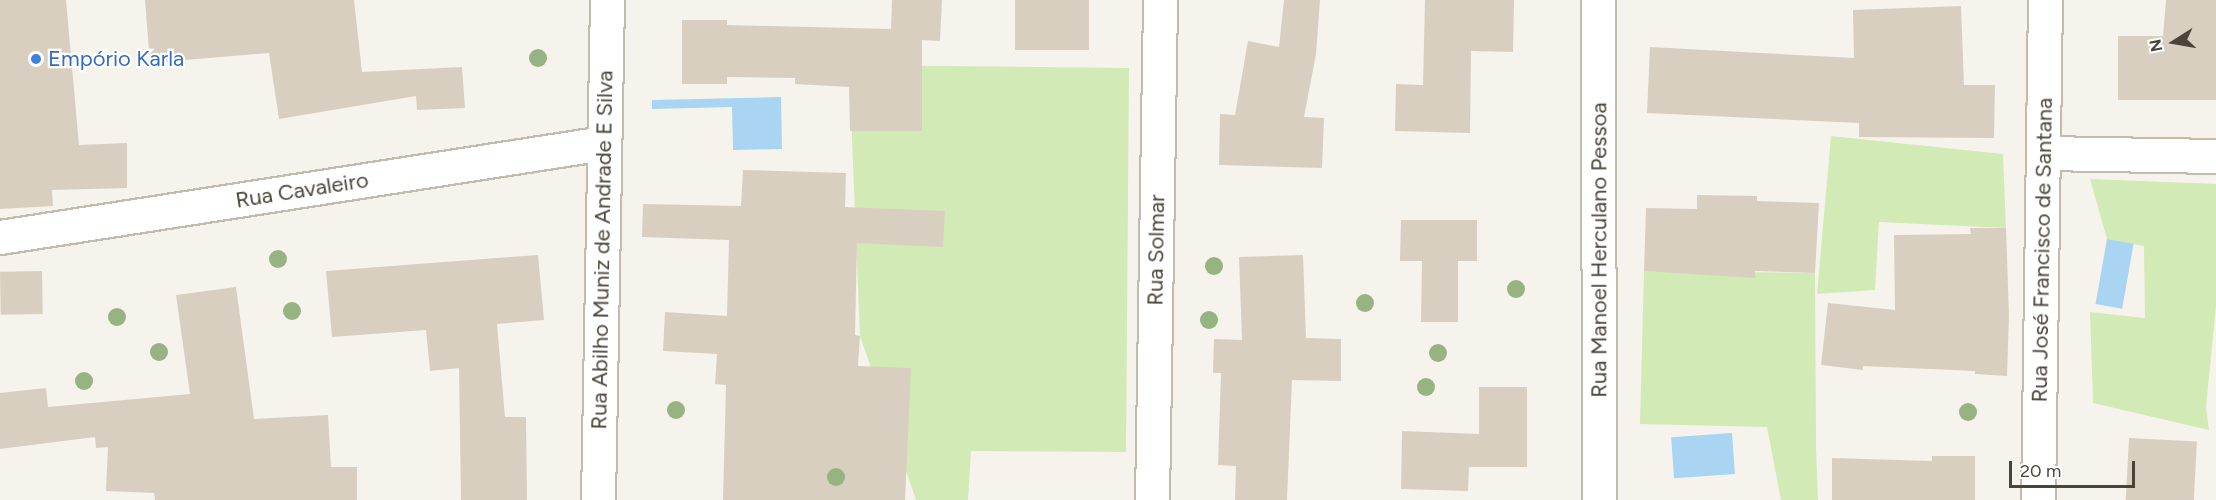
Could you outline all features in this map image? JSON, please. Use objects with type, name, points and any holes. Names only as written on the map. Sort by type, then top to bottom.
[{"type":"street","name":"Rua Abilho Muniz de Andrade E Silva","points":[[598,500],[607,0]]},
{"type":"street","name":"Rua Solmar","points":[[1152,500],[1160,0]]},
{"type":"street","name":"Rua Manoel Herculano Pessoa","points":[[1598,0],[1599,500]]},
{"type":"street","name":"Rua José Francisco de Santana","points":[[2038,500],[2045,0]]},
{"type":"street","name":"Rua Cavaleiro","points":[[0,237],[604,143]]},
{"type":"street","points":[[2044,153],[2216,156]]},
{"type":"green space","points":[[849,65],[1129,68],[1126,452],[971,451],[968,500],[916,500],[860,336]]},
{"type":"green space","points":[[1831,136],[2003,154],[2006,228],[1879,222],[1875,290],[1817,294]]},
{"type":"green space","points":[[2090,179],[2216,184],[2216,306],[2206,407],[2209,430],[2093,403],[2090,312],[2145,318],[2144,246],[2107,239]]},
{"type":"green space","points":[[1644,271],[1815,273],[1818,500],[1781,500],[1767,427],[1640,424]]},
{"type":"water","points":[[781,97],[782,149],[733,150],[732,107],[652,109],[652,100]]},
{"type":"water","points":[[2107,239],[2134,244],[2122,309],[2096,304]]},
{"type":"water","points":[[1732,433],[1735,474],[1674,478],[1671,437]]},
{"type":"building","points":[[0,0],[66,0],[79,145],[127,143],[127,188],[52,190],[53,206],[0,209]]},
{"type":"building","points":[[145,0],[354,0],[362,72],[462,67],[465,108],[417,110],[416,96],[279,119],[269,53],[150,63]]},
{"type":"building","points":[[892,0],[942,0],[940,41],[922,40],[922,131],[850,131],[849,87],[795,84],[795,78],[727,77],[727,84],[682,84],[682,20],[727,20],[727,25],[891,29]]},
{"type":"building","points":[[1015,0],[1089,0],[1089,50],[1015,50]]},
{"type":"building","points":[[1284,0],[1320,0],[1316,54],[1304,117],[1324,118],[1322,168],[1219,165],[1220,114],[1235,115],[1248,41],[1279,47]]},
{"type":"building","points":[[1425,0],[1514,0],[1513,52],[1471,51],[1470,133],[1395,131],[1396,84],[1423,85]]},
{"type":"building","points":[[2166,0],[2216,0],[2216,100],[2118,100],[2118,36],[2163,36]]},
{"type":"building","points":[[1961,6],[1964,85],[1995,85],[1994,138],[1859,137],[1859,123],[1647,113],[1650,47],[1854,58],[1853,10]]},
{"type":"building","points":[[743,170],[846,173],[845,207],[945,211],[943,247],[857,243],[855,335],[860,336],[858,366],[911,368],[905,500],[723,500],[726,385],[715,384],[717,354],[663,351],[665,312],[727,316],[729,240],[642,237],[643,204],[741,206]]},
{"type":"building","points":[[1697,195],[1757,196],[1757,201],[1819,203],[1815,273],[1755,271],[1755,278],[1644,271],[1646,208],[1697,209]]},
{"type":"building","points":[[1401,220],[1477,220],[1477,261],[1458,261],[1458,322],[1421,322],[1422,261],[1400,261]]},
{"type":"building","points":[[1970,228],[2006,228],[2009,315],[2007,376],[1975,374],[1975,371],[1863,366],[1863,370],[1821,365],[1828,303],[1895,310],[1894,235],[1971,234]]},
{"type":"building","points":[[538,255],[544,320],[497,324],[505,417],[526,417],[527,500],[461,500],[459,368],[430,371],[426,330],[332,337],[326,271]]},
{"type":"building","points":[[1303,255],[1306,338],[1341,339],[1341,381],[1292,380],[1287,500],[1235,500],[1236,466],[1218,465],[1221,373],[1213,373],[1214,339],[1242,340],[1239,257]]},
{"type":"building","points":[[42,271],[43,314],[1,315],[0,272]]},
{"type":"building","points":[[236,287],[254,419],[328,415],[331,467],[357,467],[357,500],[155,500],[154,493],[106,491],[108,447],[96,448],[95,437],[0,449],[0,393],[46,388],[48,407],[190,394],[176,295]]},
{"type":"building","points":[[1479,387],[1527,387],[1527,467],[1469,467],[1468,491],[1401,489],[1402,431],[1479,434]]},
{"type":"building","points":[[2129,438],[2197,442],[2194,500],[2126,500]]},
{"type":"building","points":[[1932,456],[1975,456],[1975,500],[1832,500],[1832,458],[1932,461]]},
{"type":"place","name":"Empório Karla","points":[[36,59]]}]
